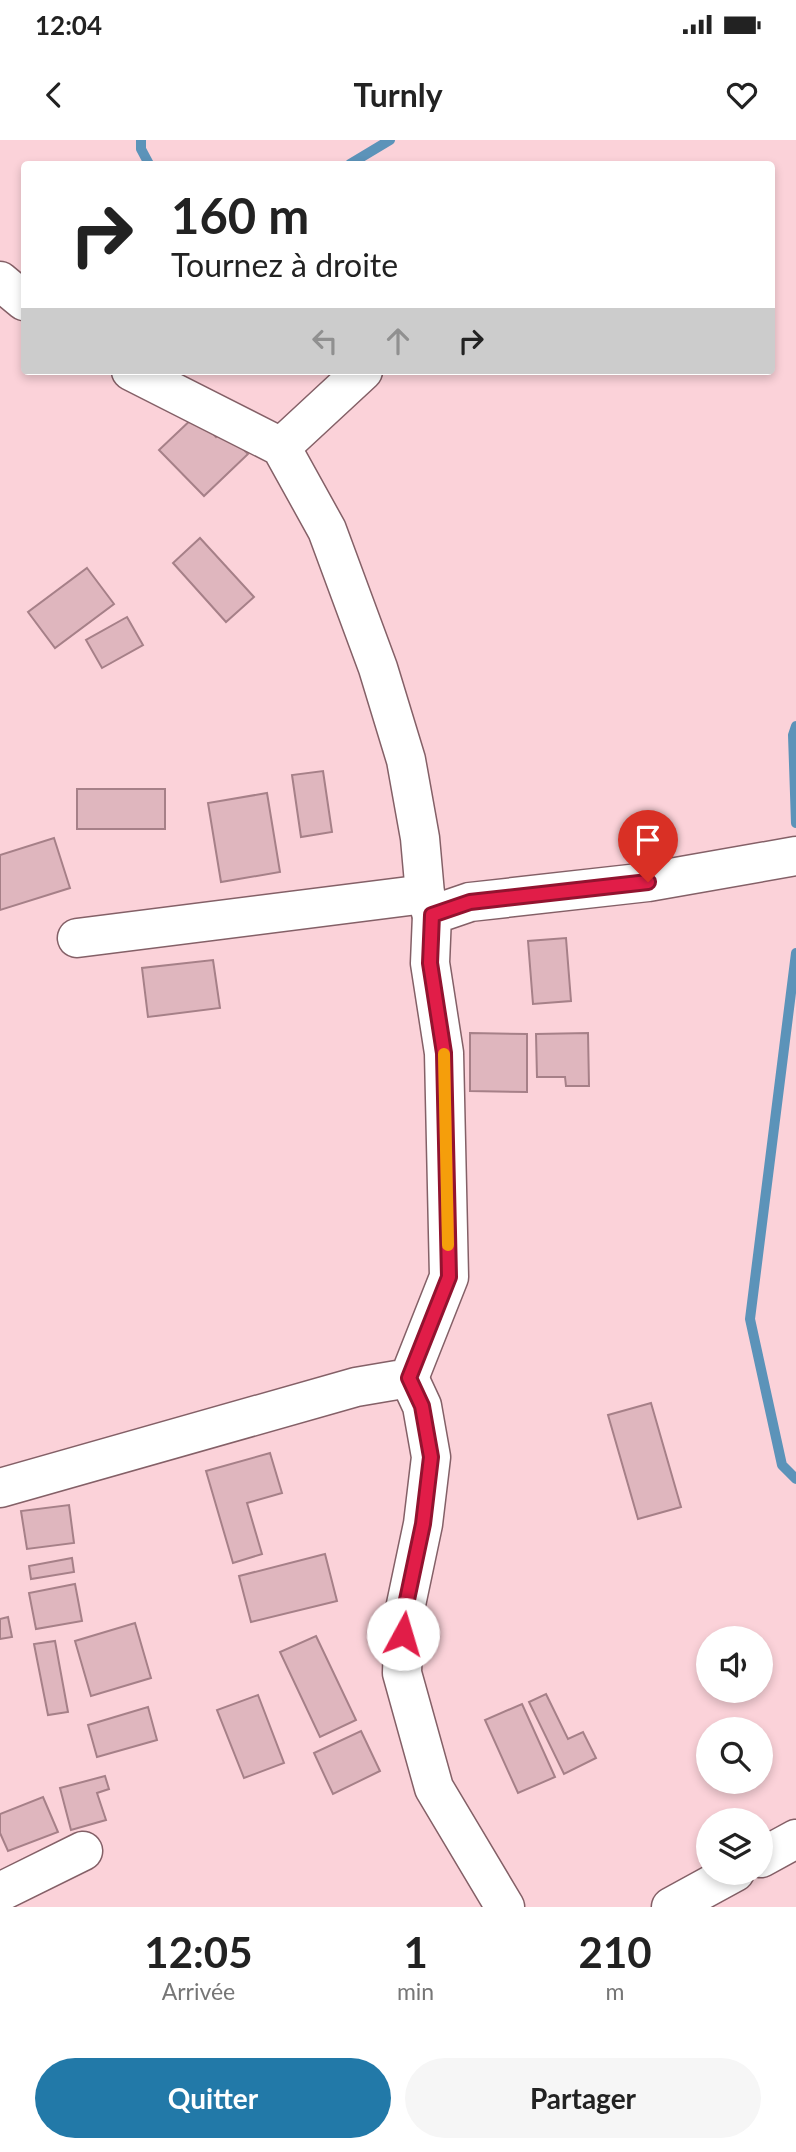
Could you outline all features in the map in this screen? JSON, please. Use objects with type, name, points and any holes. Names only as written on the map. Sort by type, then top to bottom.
[{"type":"street","points":[[0,281],[21,298]]},
{"type":"street","points":[[139,375],[281,447],[327,530],[378,667],[407,760],[429,905],[430,963],[444,1053],[449,1277],[409,1378],[422,1406],[431,1457],[423,1524],[404,1614],[402,1673],[435,1788],[505,1907]]},
{"type":"street","points":[[281,447],[359,375]]},
{"type":"street","points":[[77,938],[470,902],[648,882],[796,856]]},
{"type":"street","points":[[0,1488],[356,1387],[409,1378]]},
{"type":"street","points":[[773,1851],[796,1839]]},
{"type":"street","points":[[0,1892],[83,1851]]},
{"type":"street","points":[[671,1907],[711,1885]]},
{"type":"building","points":[[196,415],[216,437],[224,429],[248,454],[204,496],[159,450]]},
{"type":"building","points":[[200,538],[254,597],[226,622],[173,563]]},
{"type":"building","points":[[87,568],[114,604],[55,648],[28,612]]},
{"type":"building","points":[[127,617],[143,645],[102,668],[86,640]]},
{"type":"building","points":[[323,771],[332,832],[301,837],[292,775]]},
{"type":"building","points":[[77,789],[165,789],[165,829],[77,829]]},
{"type":"building","points":[[267,793],[280,872],[221,882],[208,803]]},
{"type":"building","points":[[54,838],[70,888],[0,910],[0,855]]},
{"type":"building","points":[[566,938],[571,1001],[533,1004],[528,941]]},
{"type":"building","points":[[213,960],[220,1008],[148,1017],[142,968]]},
{"type":"building","points":[[470,1033],[527,1034],[527,1092],[470,1091]]},
{"type":"building","points":[[588,1033],[589,1086],[566,1086],[565,1077],[537,1077],[536,1034]]},
{"type":"building","points":[[651,1403],[681,1507],[638,1519],[608,1415]]},
{"type":"building","points":[[270,1453],[282,1493],[247,1503],[262,1554],[233,1563],[206,1471]]},
{"type":"building","points":[[69,1505],[74,1543],[27,1549],[21,1511]]},
{"type":"building","points":[[325,1554],[337,1601],[251,1622],[239,1576]]},
{"type":"building","points":[[72,1558],[74,1572],[31,1579],[29,1566]]},
{"type":"building","points":[[75,1584],[82,1621],[36,1629],[29,1593]]},
{"type":"building","points":[[8,1617],[12,1637],[0,1639],[0,1619]]},
{"type":"building","points":[[135,1623],[151,1678],[91,1696],[75,1641]]},
{"type":"building","points":[[316,1636],[356,1720],[320,1737],[280,1652]]},
{"type":"building","points":[[55,1641],[68,1712],[48,1715],[34,1644]]},
{"type":"building","points":[[546,1694],[568,1739],[583,1732],[596,1758],[564,1774],[529,1702]]},
{"type":"building","points":[[258,1695],[284,1763],[244,1778],[217,1710]]},
{"type":"building","points":[[522,1704],[555,1777],[518,1793],[485,1720]]},
{"type":"building","points":[[148,1707],[157,1740],[97,1757],[88,1725]]},
{"type":"building","points":[[361,1731],[380,1771],[333,1794],[314,1753]]},
{"type":"building","points":[[105,1776],[109,1789],[97,1793],[106,1820],[71,1830],[60,1788]]},
{"type":"building","points":[[43,1797],[58,1832],[8,1851],[0,1833],[0,1814]]},
{"type":"waterway","points":[[141,140],[141,149],[147,161]]},
{"type":"waterway","points":[[355,161],[390,140]]},
{"type":"waterway","points":[[796,726],[793,735],[796,823]]},
{"type":"waterway","points":[[796,953],[750,1319],[782,1465],[796,1479]]},
{"type":"slow traffic","points":[[444,1054],[448,1245]]},
{"type":"route","points":[[403,1634],[404,1614],[423,1524],[431,1457],[422,1406],[409,1378],[449,1277],[444,1053],[430,963],[432,915],[470,902],[648,882]]}]
